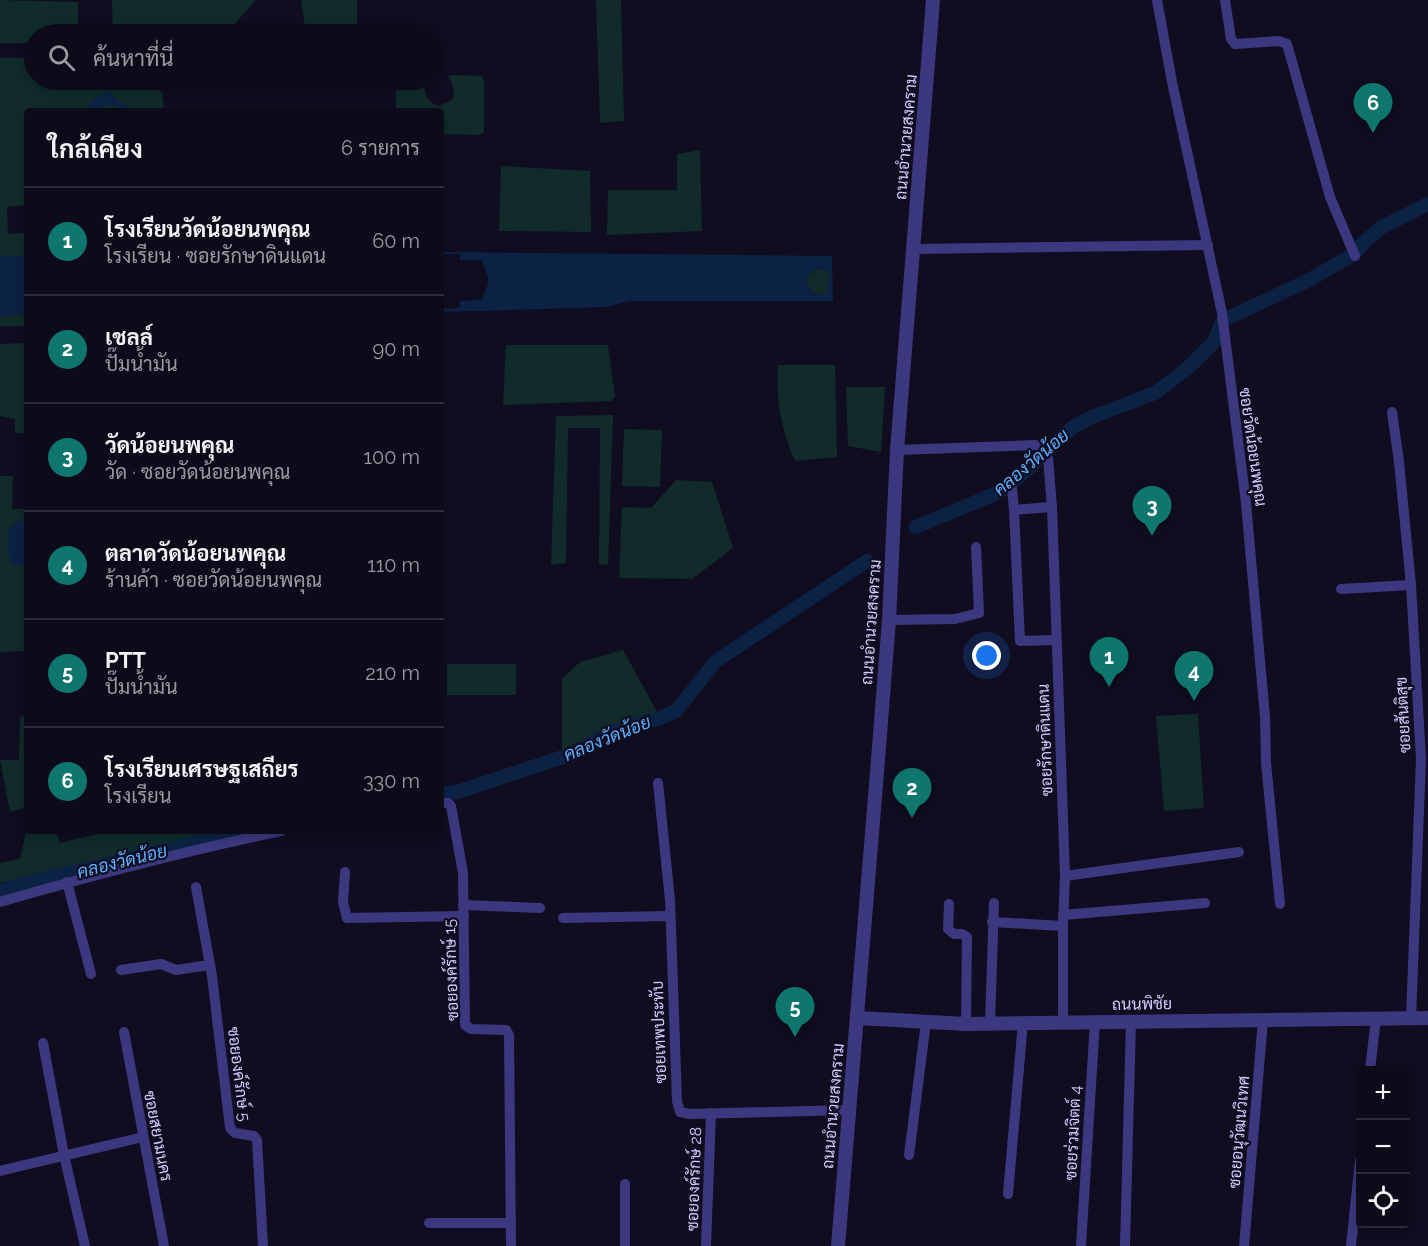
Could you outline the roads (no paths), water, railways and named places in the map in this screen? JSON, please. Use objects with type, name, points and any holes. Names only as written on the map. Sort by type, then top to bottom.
[{"type":"street","name":"ถนนอำนวยสงคราม","points":[[838,1246],[889,620],[897,450],[933,0]]},
{"type":"street","name":"ซอยวัดน้อยนพคุณ","points":[[1157,0],[1221,313],[1246,503],[1265,717],[1266,763],[1280,904]]},
{"type":"street","points":[[1225,0],[1231,39],[1235,44],[1279,41],[1287,44],[1330,197],[1354,256]]},
{"type":"street","points":[[913,249],[1208,245]]},
{"type":"street","name":"ซอยสันติสุข","points":[[1392,412],[1411,585],[1420,759],[1411,1018]]},
{"type":"street","points":[[897,450],[1036,445]]},
{"type":"street","name":"ซอยรักษาดินแดน","points":[[1048,458],[1052,507],[1065,876],[1063,1021]]},
{"type":"street","points":[[1012,488],[1020,641],[1056,640]]},
{"type":"street","points":[[1014,510],[1052,507]]},
{"type":"street","points":[[889,620],[955,619],[979,613],[976,547]]},
{"type":"street","points":[[1341,589],[1411,585]]},
{"type":"street","name":"ซอยเทพประทับ","points":[[658,783],[670,916],[677,1101],[680,1112],[690,1114],[848,1110]]},
{"type":"street","name":"ซอยองค์รักษ์ 15","points":[[444,803],[452,809],[461,860],[465,1025],[471,1029],[506,1030],[509,1035],[511,1246]]},
{"type":"street","points":[[0,902],[178,854],[268,834]]},
{"type":"street","points":[[1065,876],[1239,852]]},
{"type":"street","points":[[345,872],[343,902],[346,918],[464,910],[540,908]]},
{"type":"street","points":[[68,882],[91,974]]},
{"type":"street","name":"ซอยองค์รักษ์ 5","points":[[196,887],[212,976],[230,1128],[235,1133],[254,1136],[257,1140],[262,1246]]},
{"type":"street","points":[[990,1023],[994,903]]},
{"type":"street","points":[[992,922],[1063,921],[1204,903]]},
{"type":"street","points":[[949,904],[948,929],[954,934],[968,937],[966,1024]]},
{"type":"street","points":[[563,918],[670,916]]},
{"type":"street","points":[[121,970],[161,964],[176,970],[210,965]]},
{"type":"street","name":"ถนนพิชัย","points":[[858,1018],[966,1024],[1428,1017]]},
{"type":"street","points":[[1371,1066],[1376,1018]]},
{"type":"street","name":"ซอยอนุวัฒนวิเทศ","points":[[1244,1246],[1263,1020]]},
{"type":"street","points":[[1125,1246],[1131,1021]]},
{"type":"street","points":[[909,1155],[926,1022]]},
{"type":"street","points":[[1008,1194],[1023,1022]]},
{"type":"street","name":"ซอยร่วมจิตต์ 4","points":[[1081,1246],[1095,1022]]},
{"type":"street","name":"ซอยสยามนคร","points":[[124,1032],[164,1246]]},
{"type":"street","points":[[43,1043],[64,1155],[85,1246]]},
{"type":"street","name":"ซอยองค์รักษ์ 28","points":[[706,1246],[711,1113]]},
{"type":"street","points":[[0,1171],[143,1137]]},
{"type":"street","points":[[1351,1246],[1359,1174]]},
{"type":"street","points":[[625,1184],[625,1246]]},
{"type":"street","points":[[429,1223],[511,1223]]},
{"type":"water","points":[[108,91],[115,99],[129,108],[109,105],[87,108],[94,99]]},
{"type":"water","points":[[444,252],[832,256],[833,301],[630,301],[606,307],[444,312],[444,308],[460,307],[460,301],[482,300],[489,281],[482,260],[460,260],[460,254],[444,254]],"holes":[[[823,269],[829,273],[828,293],[821,295],[811,290],[806,284],[808,275],[815,270]]]},
{"type":"water","points":[[0,256],[24,256],[24,313],[0,316]]},
{"type":"water","points":[[19,520],[24,521],[24,566],[12,564],[8,549],[9,529]]},
{"type":"waterway","name":"คลองวัดน้อย","points":[[1356,252],[1382,227],[1428,204]]},
{"type":"waterway","name":"คลองวัดน้อย","points":[[1224,320],[1309,280],[1351,256]]},
{"type":"waterway","name":"คลองวัดน้อย","points":[[916,527],[997,493],[1019,477],[1073,427],[1092,417],[1155,393],[1188,368],[1215,341],[1221,323]]},
{"type":"waterway","name":"คลองวัดน้อย","points":[[444,794],[457,792],[572,754],[608,733],[676,711],[716,661],[867,561]]},
{"type":"waterway","name":"คลองวัดน้อย","points":[[0,891],[232,834]]},
{"type":"place","name":"โรงเรียนเศรษฐเสถียร","points":[[1373,133]]},
{"type":"place","name":"วัดน้อยนพคุณ","points":[[1152,536]]},
{"type":"place","name":"โรงเรียนวัดน้อยนพคุณ","points":[[1109,687]]},
{"type":"place","name":"ตลาดวัดน้อยนพคุณ","points":[[1194,701]]},
{"type":"place","name":"เชลล์","points":[[912,818]]},
{"type":"place","name":"PTT","points":[[795,1037]]}]
